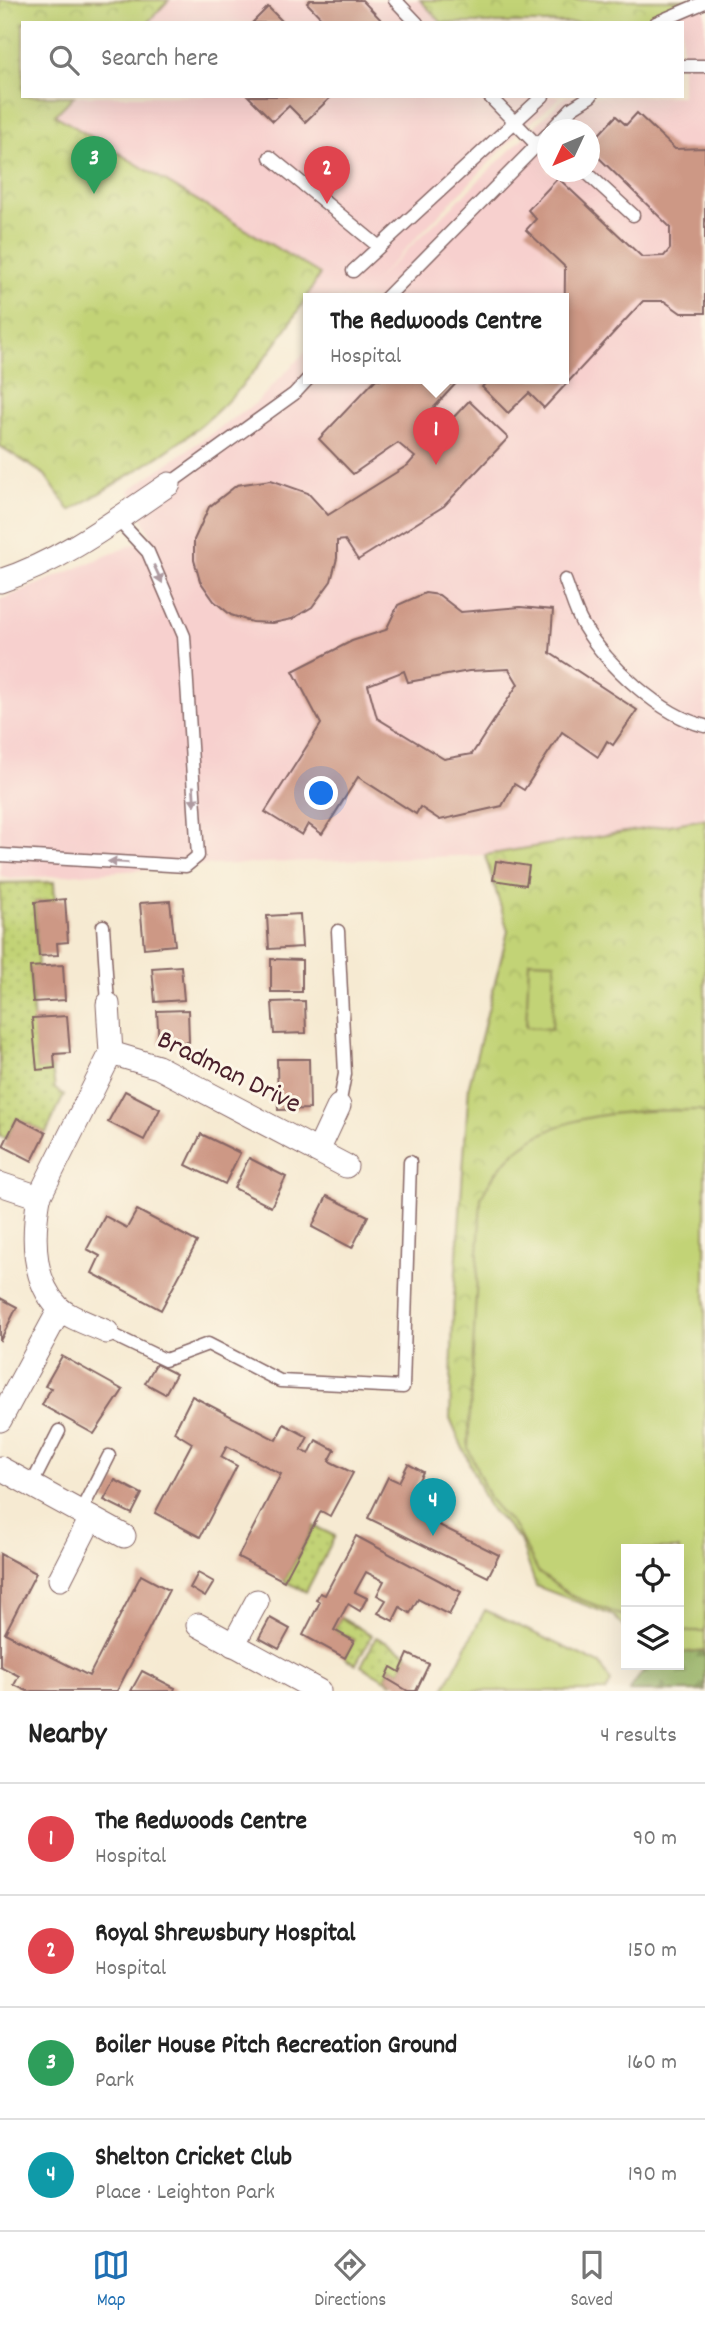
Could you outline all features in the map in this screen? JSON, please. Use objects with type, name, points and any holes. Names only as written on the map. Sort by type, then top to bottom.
[{"type":"street","points":[[0,581],[46,561],[118,520],[169,484]]},
{"type":"street","name":"Bradman Drive","points":[[39,1197],[111,1053],[108,1004]]},
{"type":"street","name":"Bradman Drive","points":[[111,1053],[158,1067],[346,1166]]},
{"type":"street","name":"Bradman Drive","points":[[318,1152],[339,1106]]},
{"type":"street","points":[[0,1184],[39,1197],[35,1247],[46,1291],[60,1309],[107,1332]]},
{"type":"street","points":[[0,1420],[60,1309]]},
{"type":"street","points":[[0,1468],[124,1536]]},
{"type":"street","points":[[60,1579],[85,1515]]},
{"type":"street","points":[[233,1645],[257,1601]]},
{"type":"street","points":[[198,1626],[319,1691]]},
{"type":"lane","points":[[395,0],[415,21]]},
{"type":"lane","points":[[661,21],[705,2]]},
{"type":"lane","points":[[684,66],[705,66]]},
{"type":"lane","points":[[391,293],[508,171],[537,145],[491,98]]},
{"type":"lane","points":[[353,271],[541,98]]},
{"type":"lane","points":[[561,119],[588,98]]},
{"type":"lane","points":[[270,157],[378,246]]},
{"type":"lane","points":[[597,182],[633,215]]},
{"type":"lane","points":[[169,484],[295,394],[304,384]]},
{"type":"lane","points":[[0,855],[186,866],[198,856],[184,636],[148,552],[118,520]]},
{"type":"lane","points":[[565,580],[582,624],[610,663],[688,722],[705,726]]},
{"type":"lane","points":[[103,926],[108,1004]]},
{"type":"lane","points":[[338,930],[345,1074],[339,1106]]},
{"type":"lane","points":[[107,1332],[165,1360],[208,1344],[280,1381],[403,1387],[410,1162]]},
{"type":"lane","points":[[31,1486],[59,1430]]},
{"type":"lane","points":[[85,1515],[109,1456]]},
{"type":"shaded area","points":[[169,0],[705,0],[705,819],[485,855],[210,865],[9,879],[0,875],[0,600],[151,537],[129,490],[256,403],[303,354],[303,384],[569,384],[569,293],[309,293],[320,273],[55,115],[72,98],[560,98],[516,135],[371,285],[537,124],[537,182],[600,182],[600,119],[542,119],[564,98],[684,98],[684,21],[149,21]]},
{"type":"green space","points":[[0,0],[169,0],[149,21],[21,21],[21,98],[72,98],[55,115],[320,274],[309,293],[303,293],[303,302],[264,359],[212,416],[164,453],[70,511],[45,475],[0,446]]},
{"type":"green space","points":[[420,0],[704,0],[655,21],[440,21]]},
{"type":"green space","points":[[705,819],[705,1650],[684,1652],[684,1544],[621,1544],[621,1624],[614,1616],[536,1586],[520,1540],[488,1506],[450,1419],[453,1313],[469,1085],[508,931],[485,855]]},
{"type":"green space","points":[[54,882],[55,900],[35,902],[38,967],[30,968],[37,1069],[52,1068],[55,1089],[64,1095],[46,1133],[17,1118],[6,1139],[0,1136],[0,883]]},
{"type":"green space","points":[[529,961],[555,962],[552,1029],[526,1027]]},
{"type":"green space","points":[[700,1110],[705,1114],[705,1631],[684,1631],[684,1544],[621,1544],[621,1615],[572,1596],[539,1573],[516,1529],[490,1500],[468,1448],[481,1198],[499,1169],[521,1147],[546,1132],[574,1121],[636,1112]]},
{"type":"green space","points":[[314,1526],[335,1536],[306,1592],[284,1581]]},
{"type":"green space","points":[[485,1610],[600,1664],[611,1682],[606,1691],[443,1691]]},
{"type":"green space","points":[[341,1618],[372,1635],[356,1664],[345,1658],[354,1640],[334,1630]]},
{"type":"green space","points":[[376,1637],[408,1654],[400,1672],[391,1667],[386,1677],[393,1684],[361,1666]]},
{"type":"green space","points":[[705,1650],[705,1691],[629,1691],[644,1670],[684,1670],[684,1652]]},
{"type":"building","points":[[310,0],[362,0],[382,21],[324,21],[307,3]]},
{"type":"building","points":[[268,7],[282,21],[254,21]]},
{"type":"building","points":[[250,98],[330,98],[305,122],[289,106],[273,121]]},
{"type":"building","points":[[637,113],[675,149],[705,148],[705,313],[681,313],[664,301],[643,301],[569,381],[569,293],[565,293],[565,267],[526,230],[536,219],[528,210],[554,182],[562,182],[642,257],[664,256],[670,249],[670,227],[600,159],[600,133],[616,116],[626,125]]},
{"type":"building","points":[[371,384],[455,384],[417,426],[433,439],[469,401],[508,438],[444,506],[358,560],[345,540],[337,541],[337,558],[331,581],[312,607],[292,619],[273,623],[252,622],[231,615],[214,601],[200,581],[194,560],[194,540],[209,507],[237,485],[271,480],[308,493],[328,515],[408,465],[415,457],[398,443],[353,474],[319,439]]},
{"type":"building","points":[[485,384],[566,384],[544,408],[529,393],[508,413],[482,387]]},
{"type":"building","points":[[425,593],[439,595],[461,612],[520,607],[553,610],[550,653],[637,710],[613,745],[607,741],[598,757],[562,732],[524,790],[514,784],[502,806],[440,820],[420,807],[416,814],[358,777],[322,834],[308,824],[302,835],[265,812],[321,724],[293,671],[352,641],[386,630],[398,605]],"holes":[[[509,669],[518,684],[472,754],[444,759],[377,718],[368,685],[404,671],[408,682],[469,671]]]},
{"type":"building","points":[[496,861],[529,866],[526,885],[493,880]]},
{"type":"building","points":[[65,899],[68,942],[57,943],[58,955],[39,956],[35,902]]},
{"type":"building","points":[[170,901],[175,945],[144,948],[140,903]]},
{"type":"building","points":[[300,914],[302,947],[269,949],[267,916]]},
{"type":"building","points":[[271,959],[302,960],[302,992],[271,992]]},
{"type":"building","points":[[63,965],[65,1000],[33,1002],[30,967]]},
{"type":"building","points":[[181,966],[184,1000],[155,1002],[152,968]]},
{"type":"building","points":[[305,1001],[306,1033],[274,1034],[272,1002]]},
{"type":"building","points":[[188,1010],[189,1042],[159,1044],[157,1011]]},
{"type":"building","points":[[67,1016],[70,1053],[54,1054],[55,1068],[37,1070],[32,1018]]},
{"type":"building","points":[[277,1059],[309,1059],[310,1109],[278,1110]]},
{"type":"building","points":[[125,1091],[160,1109],[144,1140],[108,1122]]},
{"type":"building","points":[[17,1118],[46,1133],[32,1161],[3,1146]]},
{"type":"building","points":[[201,1134],[240,1153],[225,1184],[186,1165]]},
{"type":"building","points":[[249,1158],[286,1177],[271,1207],[234,1188]]},
{"type":"building","points":[[327,1196],[368,1216],[352,1248],[312,1227]]},
{"type":"building","points":[[137,1210],[197,1242],[161,1310],[92,1273],[100,1256],[87,1249],[105,1216],[127,1228]]},
{"type":"building","points":[[0,1298],[17,1307],[0,1341]]},
{"type":"building","points":[[62,1356],[123,1390],[94,1434],[42,1405],[51,1388],[45,1386]]},
{"type":"building","points":[[156,1364],[176,1374],[165,1394],[145,1383]]},
{"type":"building","points":[[192,1396],[276,1440],[284,1424],[308,1437],[301,1450],[309,1454],[316,1440],[335,1450],[329,1461],[353,1473],[330,1516],[321,1511],[284,1581],[238,1557],[281,1474],[227,1446],[221,1457],[237,1466],[200,1537],[155,1513],[192,1443],[174,1432]]},
{"type":"building","points":[[408,1464],[423,1472],[413,1491],[425,1497],[417,1514],[499,1555],[488,1577],[368,1518],[388,1477],[399,1482]]},
{"type":"building","points":[[115,1480],[142,1494],[132,1514],[104,1500]]},
{"type":"building","points":[[356,1536],[461,1592],[449,1615],[418,1599],[410,1613],[400,1607],[393,1621],[378,1613],[386,1600],[377,1595],[384,1581],[366,1572],[355,1592],[367,1598],[360,1611],[348,1604],[334,1630],[354,1641],[345,1658],[303,1635],[320,1602],[316,1600],[320,1593],[325,1595]]},
{"type":"building","points":[[0,1554],[36,1573],[5,1633],[89,1676],[141,1575],[169,1590],[117,1691],[27,1691],[14,1685],[19,1676],[0,1666]]},
{"type":"building","points":[[198,1573],[214,1582],[205,1597],[190,1588]]},
{"type":"building","points":[[270,1618],[290,1629],[279,1649],[259,1638]]},
{"type":"building","points":[[408,1654],[429,1664],[416,1691],[408,1691],[386,1678],[391,1667],[400,1672]]},
{"type":"building","points":[[142,1671],[175,1688],[174,1691],[131,1691]]},
{"type":"place","name":"Boiler House Pitch Recreation Ground","points":[[94,194]]},
{"type":"place","name":"Royal Shrewsbury Hospital","points":[[327,204]]},
{"type":"place","name":"The Redwoods Centre","points":[[436,465]]},
{"type":"place","name":"Shelton Cricket Club","points":[[433,1536]]}]
